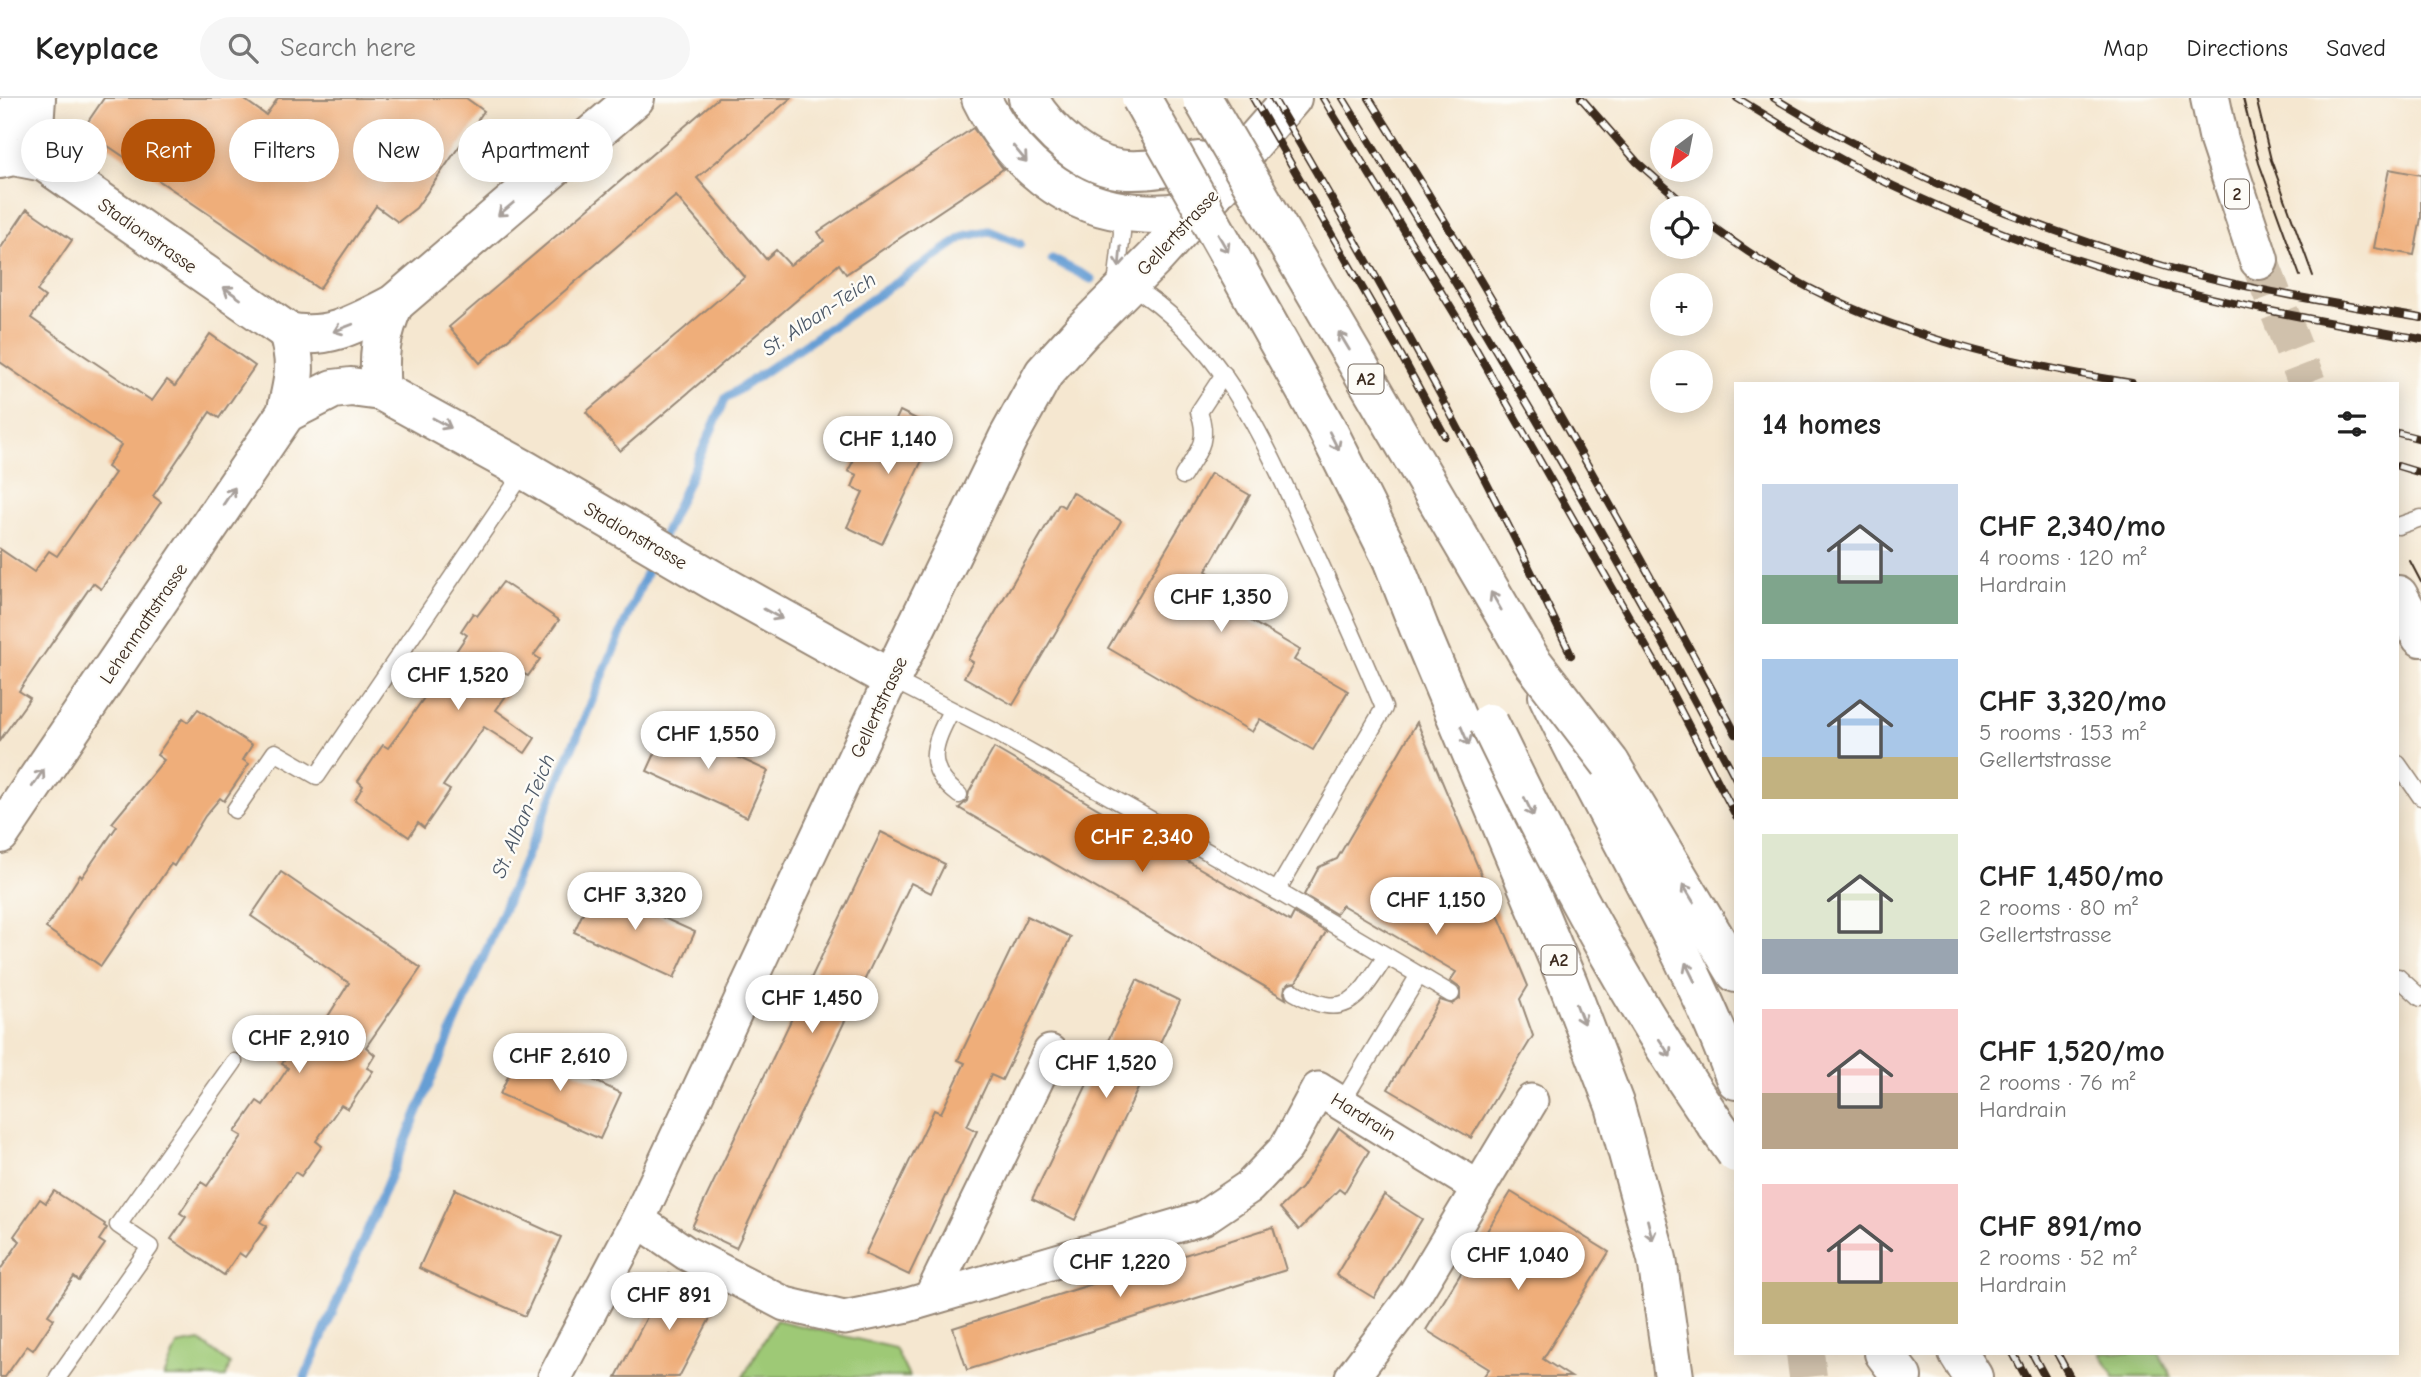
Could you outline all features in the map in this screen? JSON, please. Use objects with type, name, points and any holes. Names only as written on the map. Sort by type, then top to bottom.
[{"type":"main road","points":[[0,128],[26,98]]},
{"type":"main road","points":[[35,119],[36,98]]},
{"type":"main road","points":[[288,332],[312,335],[335,332],[394,304],[635,98]]},
{"type":"main road","points":[[981,98],[1004,136],[1038,174],[1068,194],[1110,209],[1160,214],[1182,210],[1206,177],[1251,145],[1292,98]]},
{"type":"main road","points":[[1028,98],[1041,119],[1086,157],[1125,170],[1152,170],[1206,177]]},
{"type":"main road","points":[[1133,98],[1155,137],[1206,177]]},
{"type":"main road","name":"A2","points":[[1141,98],[1326,427],[1392,559],[1568,983],[1615,1106],[1657,1259],[1674,1377]]},
{"type":"main road","name":"A2","points":[[1202,98],[1531,660],[1597,767]]},
{"type":"main road","name":"2","points":[[2210,98],[2219,140],[2259,260]]},
{"type":"main road","name":"Stadionstrasse","points":[[0,159],[21,158]]},
{"type":"main road","name":"Gellertstrasse","points":[[891,679],[1031,394],[1044,373],[1120,293],[1206,177]]},
{"type":"main road","name":"Stadionstrasse","points":[[73,182],[288,332]]},
{"type":"main road","points":[[381,391],[381,337],[394,304]]},
{"type":"main road","name":"Lehenmattstrasse","points":[[0,834],[286,412],[296,367],[288,332]]},
{"type":"main road","name":"Lehenmattstrasse","points":[[286,412],[333,389],[351,387],[381,391]]},
{"type":"main road","name":"Stadionstrasse","points":[[381,391],[891,679]]},
{"type":"main road","points":[[1392,559],[1434,621],[1489,723],[1541,830],[1629,991],[1734,1150]]},
{"type":"main road","points":[[2399,597],[2421,637]]},
{"type":"main road","points":[[1597,767],[1734,970]]},
{"type":"main road","points":[[1597,767],[1615,826],[1679,947],[1734,1075]]},
{"type":"main road","points":[[1886,1355],[1902,1377]]},
{"type":"main road","points":[[1959,1355],[1973,1377]]},
{"type":"street","name":"Gellertstrasse","points":[[555,1377],[638,1220],[891,679]]},
{"type":"street","points":[[931,1297],[1050,1052]]},
{"type":"street","name":"Hardrain","points":[[638,1220],[686,1253],[785,1304],[844,1318],[908,1305],[1203,1218],[1249,1187],[1286,1148],[1318,1089],[1479,1188]]},
{"type":"street","points":[[1352,1377],[1415,1293],[1531,1101]]},
{"type":"lane","points":[[1110,209],[1120,262],[1120,293],[1165,308],[1224,374],[1274,461],[1384,708],[1277,891]]},
{"type":"lane","points":[[1183,476],[1202,446],[1205,434],[1199,412],[1224,374]]},
{"type":"lane","points":[[235,810],[275,752],[317,776],[525,470]]},
{"type":"lane","points":[[2399,526],[2421,518]]},
{"type":"lane","points":[[891,679],[999,734],[1277,891],[1451,995]]},
{"type":"lane","points":[[951,710],[936,744],[934,758],[941,778],[959,795]]},
{"type":"lane","points":[[2399,765],[2421,797]]},
{"type":"lane","points":[[1294,992],[1321,1006],[1344,1004],[1356,998],[1386,956]]},
{"type":"lane","points":[[1342,1102],[1419,975]]},
{"type":"lane","points":[[2399,977],[2421,998]]},
{"type":"lane","points":[[58,1377],[150,1247],[118,1225],[234,1062]]},
{"type":"green space","points":[[776,1320],[895,1348],[909,1377],[743,1377]]},
{"type":"green space","points":[[200,1341],[230,1364],[226,1377],[164,1377],[177,1345]]},
{"type":"green space","points":[[2101,1355],[2160,1355],[2172,1377],[2114,1377]]},
{"type":"building","points":[[104,98],[242,98],[266,115],[278,98],[466,98],[484,111],[478,119],[458,119],[458,148],[444,168],[444,119],[353,119],[353,182],[434,182],[416,208],[398,222],[376,206],[319,289],[161,182],[215,182],[215,119],[121,119],[121,155],[107,145],[107,119],[90,119]]},
{"type":"building","points":[[718,98],[791,98],[697,178],[766,259],[776,250],[790,265],[824,241],[818,232],[973,128],[1003,169],[846,274],[839,264],[620,451],[586,412],[745,277],[676,196],[480,363],[449,327]]},
{"type":"building","points":[[2389,169],[2421,175],[2421,218],[2414,255],[2374,248]]},
{"type":"building","points":[[27,209],[72,240],[37,291],[45,297],[31,318],[85,356],[152,401],[167,380],[175,386],[210,334],[255,366],[219,418],[210,412],[153,496],[161,502],[101,589],[93,583],[19,691],[30,698],[0,740],[0,549],[34,572],[49,551],[57,556],[115,473],[107,467],[121,445],[0,362],[0,249]]},
{"type":"building","points":[[900,411],[937,429],[882,544],[847,527],[863,492],[852,487],[857,475],[848,471],[859,450],[868,454],[874,442],[884,446]]},
{"type":"building","points":[[1211,473],[1250,495],[1206,571],[1250,597],[1239,614],[1300,650],[1294,660],[1348,691],[1313,750],[1260,719],[1252,732],[1108,648]]},
{"type":"building","points":[[1072,492],[1121,521],[1013,705],[964,677],[973,662],[968,659],[1059,504],[1064,507]]},
{"type":"building","points":[[503,582],[559,620],[534,655],[540,659],[528,676],[522,673],[496,710],[535,738],[525,753],[484,727],[443,786],[450,790],[424,828],[418,823],[409,837],[355,800],[363,786],[358,781],[383,745],[388,748],[442,672],[467,635],[461,631],[473,613],[477,616]]},
{"type":"building","points":[[198,709],[252,745],[243,760],[249,764],[224,801],[220,798],[205,816],[174,866],[171,864],[101,966],[46,928],[80,875],[82,877],[117,826],[112,823],[164,760],[157,755],[183,718],[188,722]]},
{"type":"building","points":[[1417,722],[1528,986],[1520,999],[1533,1036],[1471,1138],[1388,1089],[1440,1000],[1452,1004],[1460,999],[1460,988],[1450,981],[1456,972],[1342,905],[1336,914],[1304,895],[1319,867],[1337,859]]},
{"type":"building","points":[[668,725],[768,771],[747,817],[647,771]]},
{"type":"building","points":[[994,748],[1290,921],[1294,913],[1326,932],[1296,982],[1285,987],[1286,999],[959,808],[967,801],[969,792]]},
{"type":"building","points":[[881,832],[945,864],[931,893],[911,883],[736,1248],[692,1227]]},
{"type":"building","points":[[281,872],[421,968],[366,1047],[375,1055],[367,1068],[373,1071],[348,1109],[341,1105],[316,1141],[322,1146],[301,1176],[295,1172],[260,1222],[267,1226],[245,1257],[239,1253],[224,1275],[171,1239],[186,1217],[180,1213],[201,1182],[207,1186],[242,1136],[235,1132],[257,1101],[263,1105],[288,1068],[282,1064],[307,1026],[313,1031],[322,1019],[325,1021],[349,983],[251,916]]},
{"type":"building","points":[[595,887],[695,932],[674,978],[574,932]]},
{"type":"building","points":[[1027,916],[1071,937],[1002,1080],[991,1075],[967,1126],[977,1131],[909,1275],[865,1254],[934,1110],[941,1113],[965,1063],[958,1060]]},
{"type":"building","points":[[1137,980],[1180,1001],[1075,1220],[1032,1199]]},
{"type":"building","points":[[521,1047],[621,1093],[600,1139],[500,1094]]},
{"type":"building","points":[[1339,1128],[1369,1151],[1344,1193],[1339,1189],[1299,1230],[1280,1208],[1301,1188]]},
{"type":"building","points":[[455,1189],[561,1237],[525,1316],[419,1268]]},
{"type":"building","points":[[54,1191],[105,1224],[107,1228],[99,1240],[105,1244],[79,1281],[74,1277],[48,1315],[54,1319],[33,1350],[27,1346],[5,1377],[0,1377],[0,1270],[20,1241],[14,1236],[40,1199],[46,1203]]},
{"type":"building","points":[[1511,1192],[1609,1252],[1543,1359],[1571,1377],[1483,1377],[1489,1369],[1426,1330]]},
{"type":"building","points":[[1384,1195],[1422,1219],[1374,1298],[1336,1275]]},
{"type":"building","points":[[1273,1227],[1286,1270],[967,1370],[953,1328]]},
{"type":"building","points":[[669,1274],[701,1290],[704,1293],[700,1299],[716,1307],[679,1377],[616,1377]]},
{"type":"waterway","name":"St. Alban-Teich","points":[[662,539],[726,398],[965,236],[989,231],[1020,244]]},
{"type":"waterway","name":"St. Alban-Teich","points":[[1052,259],[1091,279]]},
{"type":"waterway","name":"St. Alban-Teich","points":[[305,1377],[654,555]]},
{"type":"tunnel","points":[[2259,260],[2307,382]]},
{"type":"tunnel","points":[[1805,1355],[1808,1377]]},
{"type":"tram line","points":[[2243,98],[2259,163],[2300,276]]},
{"type":"tram line","points":[[2256,98],[2271,160],[2313,276]]},
{"type":"tram line","points":[[2410,561],[2421,582]]},
{"type":"railway","points":[[1253,98],[1445,436]]},
{"type":"railway","points":[[1273,98],[1429,373],[1502,513],[1571,655]]},
{"type":"railway","points":[[1323,98],[1476,349],[1660,671],[1734,812]]},
{"type":"railway","points":[[1343,98],[1546,435],[1643,606],[1734,775]]},
{"type":"railway","points":[[1369,98],[1558,413],[1734,730]]},
{"type":"railway","points":[[1581,98],[1637,162],[1675,196]]},
{"type":"railway","points":[[1737,98],[1824,150],[1890,185],[1972,221],[2064,255],[2157,284],[2223,300],[2421,339]]},
{"type":"railway","points":[[1774,98],[1916,174],[1965,196],[2065,234],[2167,267],[2230,283],[2421,318]]},
{"type":"railway","points":[[1713,227],[1777,270],[1870,316],[1999,357],[2126,382]]},
{"type":"railway","points":[[2399,433],[2421,439]]},
{"type":"railway","points":[[2399,466],[2421,473]]},
{"type":"railway","points":[[2014,1355],[2026,1377]]},
{"type":"railway","points":[[2033,1355],[2045,1377]]},
{"type":"railway","points":[[2058,1355],[2070,1377]]}]
